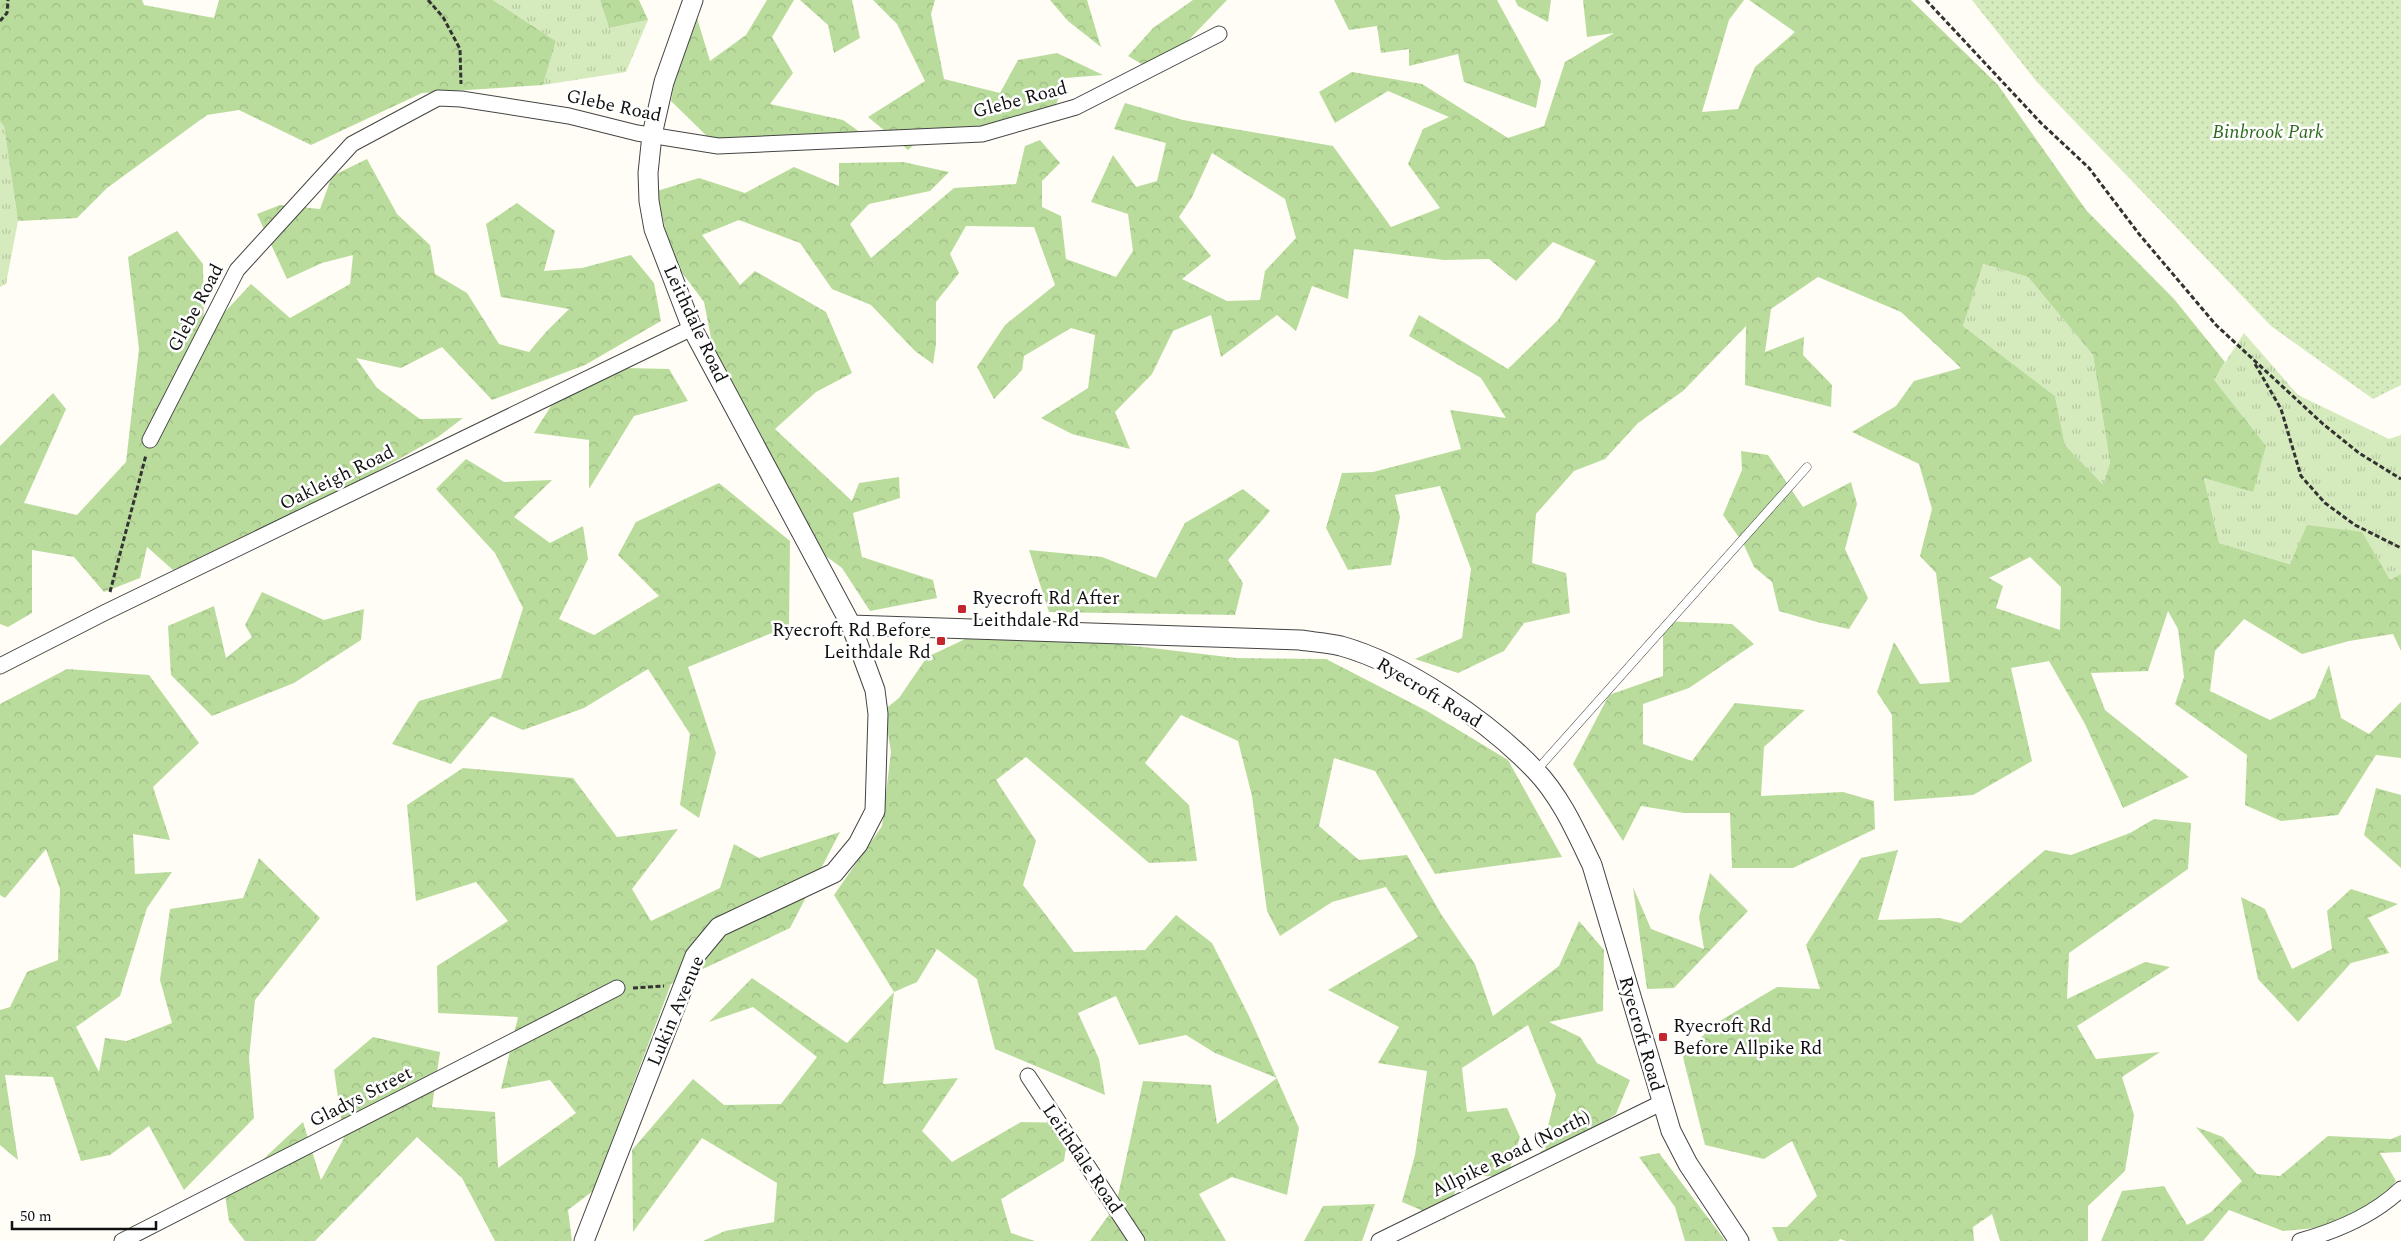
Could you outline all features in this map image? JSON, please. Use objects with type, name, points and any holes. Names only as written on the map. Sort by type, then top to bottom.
[{"type":"street","name":"Leithdale Road","points":[[693,0],[664,82],[652,135],[648,173],[649,201],[654,229],[692,328],[851,625]]},
{"type":"street","name":"Glebe Road","points":[[150,440],[237,270],[352,144],[438,98],[461,99],[569,116],[607,126],[718,146],[982,134],[1076,107],[1219,34]]},
{"type":"street","name":"Oakleigh Road","points":[[0,666],[104,613],[692,328]]},
{"type":"street","name":"Ryecroft Road","points":[[851,625],[1300,640],[1340,646],[1371,657],[1440,695],[1474,717],[1536,771],[1558,800],[1592,865],[1671,1131],[1688,1164],[1739,1241]]},
{"type":"street","name":"Lukin Avenue","points":[[584,1241],[695,956],[719,927],[834,873],[858,844],[876,811],[878,714],[875,690],[851,625]]},
{"type":"street","name":"Gladys Street","points":[[122,1241],[618,988]]},
{"type":"street","name":"Leithdale Road","points":[[1028,1076],[1137,1241]]},
{"type":"street","name":"Allpike Road (North)","points":[[1379,1241],[1662,1103]]},
{"type":"street","points":[[2300,1241],[2340,1228],[2368,1213],[2401,1189]]},
{"type":"lane","points":[[1536,771],[1807,467]]},
{"type":"path","points":[[0,21],[7,13],[8,0]]},
{"type":"path","points":[[428,0],[443,17],[460,49],[461,99]]},
{"type":"path","points":[[1926,0],[2041,123],[2089,168],[2138,234],[2216,325],[2323,424],[2360,453],[2401,479]]},
{"type":"path","points":[[2252,358],[2281,409],[2301,476],[2325,503],[2355,525],[2401,548]]},
{"type":"path","points":[[104,613],[150,440]]},
{"type":"path","points":[[618,988],[684,985]]},
{"type":"green space","points":[[0,0],[142,0],[144,5],[214,18],[219,0],[493,0],[556,41],[543,85],[422,93],[311,145],[239,110],[207,115],[107,188],[77,218],[18,221],[4,126],[0,121]]},
{"type":"green space","points":[[493,0],[600,0],[609,28],[648,20],[626,72],[543,85],[556,41]]},
{"type":"green space","points":[[600,0],[639,0],[648,20],[609,28]]},
{"type":"green space","points":[[767,0],[794,0],[772,37],[793,73],[770,104],[843,120],[871,140],[790,151],[713,142],[671,101],[683,36],[694,8],[710,61],[746,35]]},
{"type":"green space","points":[[800,0],[852,0],[860,38],[834,53],[828,25]]},
{"type":"green space","points":[[873,0],[935,0],[931,14],[944,79],[1000,93],[1018,60],[1057,53],[1103,75],[1065,78],[1053,114],[986,135],[931,129],[908,150],[868,117],[925,81],[897,24]]},
{"type":"green space","points":[[1050,0],[1087,0],[1101,47],[1068,21]]},
{"type":"green space","points":[[1193,0],[1227,0],[1157,73],[1128,56],[1153,28]]},
{"type":"green space","points":[[1334,0],[1497,0],[1541,81],[1536,108],[1464,82],[1458,54],[1409,66],[1409,49],[1381,53],[1377,26],[1349,30]]},
{"type":"green space","points":[[1515,0],[1551,0],[1548,22],[1518,6]]},
{"type":"green space","points":[[1583,0],[1744,0],[1729,20],[1702,112],[1738,109],[1755,67],[1795,32],[1749,0],[1911,0],[1998,85],[2086,210],[2174,299],[2225,362],[2214,380],[2266,446],[2253,492],[2204,478],[2219,543],[2290,564],[2307,525],[2362,532],[2390,580],[2401,574],[2401,651],[2393,634],[2349,641],[2302,654],[2244,619],[2215,651],[2210,691],[2270,720],[2315,698],[2329,665],[2341,718],[2369,734],[2401,702],[2401,758],[2376,755],[2338,815],[2281,821],[2245,805],[2247,755],[2175,704],[2184,677],[2178,629],[2168,611],[2148,671],[2091,673],[2105,710],[2189,777],[2123,808],[2085,724],[2049,661],[2011,668],[2032,761],[1973,795],[1894,801],[1892,715],[1877,692],[1894,642],[1920,684],[1950,682],[1936,573],[1920,556],[1932,509],[1919,464],[1852,432],[1896,406],[1914,381],[1961,368],[1901,312],[1818,277],[1771,309],[1765,352],[1804,337],[1803,355],[1832,385],[1831,407],[1745,385],[1746,326],[1683,391],[1638,423],[1605,459],[1574,471],[1536,514],[1532,563],[1566,573],[1570,613],[1524,623],[1504,651],[1458,673],[1415,659],[1462,638],[1471,569],[1440,486],[1395,495],[1400,517],[1391,565],[1348,570],[1326,528],[1342,473],[1373,472],[1461,449],[1450,410],[1506,418],[1481,378],[1409,336],[1419,315],[1508,369],[1558,320],[1596,261],[1553,242],[1516,281],[1489,259],[1444,260],[1354,249],[1348,299],[1312,286],[1296,331],[1277,315],[1221,357],[1211,315],[1173,331],[1152,374],[1115,412],[1130,449],[1072,434],[1041,418],[1088,388],[1095,335],[1071,328],[1024,356],[1022,370],[994,399],[977,367],[1005,325],[1055,285],[1034,227],[966,226],[950,254],[959,273],[936,302],[936,344],[933,364],[915,351],[871,305],[832,289],[800,243],[739,220],[702,235],[740,285],[755,271],[826,312],[852,373],[816,392],[775,429],[852,501],[859,483],[899,477],[900,498],[853,513],[862,557],[933,580],[937,598],[870,611],[842,568],[823,554],[714,353],[704,302],[671,258],[657,191],[699,178],[745,193],[794,167],[839,186],[839,163],[903,162],[949,172],[930,191],[869,204],[850,224],[871,258],[954,188],[1016,184],[1025,146],[1040,140],[1060,163],[1042,181],[1042,207],[1061,216],[1066,259],[1116,277],[1133,251],[1128,214],[1091,202],[1113,155],[1136,187],[1157,181],[1166,143],[1114,129],[1125,103],[1183,120],[1333,146],[1391,227],[1440,208],[1408,164],[1423,129],[1449,117],[1388,91],[1335,123],[1319,92],[1352,72],[1422,84],[1508,138],[1544,126],[1565,62],[1614,33],[1587,37]],"holes":[[[1212,153],[1285,199],[1296,238],[1265,271],[1260,300],[1227,301],[1182,279],[1211,256],[1179,217],[1192,197]],[[1983,264],[2028,277],[2093,355],[2110,463],[2103,485],[2065,445],[2055,396],[1963,326]],[[2030,557],[2061,587],[2060,630],[1996,608],[2003,586],[1989,578]]]},
{"type":"green space","name":"Binbrook Park","points":[[1972,0],[2401,0],[2401,385],[2373,399],[2271,326],[2037,82]]},
{"type":"green space","points":[[0,121],[4,125],[18,221],[6,284],[0,287]]},
{"type":"green space","points":[[367,159],[397,214],[430,245],[435,274],[467,293],[499,344],[529,352],[569,309],[501,297],[486,224],[517,203],[555,231],[544,271],[582,268],[631,255],[654,283],[661,321],[585,365],[492,400],[442,347],[401,368],[356,358],[377,388],[420,419],[463,418],[438,437],[298,516],[173,570],[147,547],[140,578],[104,592],[74,557],[32,550],[32,613],[8,627],[0,624],[0,446],[53,393],[66,409],[24,503],[77,515],[126,462],[139,349],[128,257],[177,231],[203,264],[204,334],[251,284],[290,318],[350,284],[353,255],[322,263],[287,279],[257,214],[280,205],[320,209],[332,176]]},
{"type":"green space","points":[[1982,264],[2028,277],[2093,355],[2110,463],[2103,486],[2065,445],[2055,396],[1963,326]]},
{"type":"green space","points":[[2244,333],[2298,395],[2389,439],[2401,435],[2401,574],[2391,580],[2291,564],[2219,543],[2204,477],[2253,492],[2214,380]]},
{"type":"green space","points":[[625,368],[669,369],[688,401],[634,416],[589,489],[589,440],[534,433],[561,390]]},
{"type":"green space","points":[[1741,451],[1768,455],[1803,507],[1851,482],[1857,504],[1845,549],[1868,598],[1849,629],[1779,611],[1772,582],[1754,567],[1743,543],[1723,515],[1742,470]]},
{"type":"green space","points":[[466,459],[504,482],[552,480],[514,517],[550,543],[583,526],[588,559],[559,619],[594,635],[659,596],[618,555],[636,522],[719,483],[790,541],[789,626],[688,667],[716,753],[699,818],[680,805],[690,734],[648,669],[584,708],[523,730],[491,716],[451,764],[392,744],[419,701],[501,678],[523,608],[495,553],[436,489]]},
{"type":"green space","points":[[1243,489],[1270,511],[1228,560],[1243,583],[1235,615],[1049,612],[1029,550],[1102,557],[1156,578],[1185,523]]},
{"type":"green space","points":[[262,592],[324,620],[364,609],[361,640],[294,683],[212,716],[171,675],[168,626],[214,606],[226,658],[252,637],[245,625]]},
{"type":"green space","points":[[1008,619],[1042,635],[1236,658],[1326,659],[1427,711],[1508,760],[1562,857],[1435,874],[1375,771],[1334,758],[1319,826],[1359,860],[1407,855],[1441,914],[1475,964],[1493,1016],[1559,966],[1579,921],[1604,950],[1603,1011],[1549,1022],[1580,1037],[1597,1063],[1630,1080],[1616,1114],[1538,1164],[1556,1095],[1528,1025],[1462,1068],[1467,1112],[1507,1108],[1520,1137],[1507,1177],[1461,1175],[1445,1220],[1402,1202],[1415,1155],[1427,1071],[1378,1063],[1399,1027],[1328,990],[1418,937],[1386,887],[1332,902],[1280,936],[1267,911],[1252,796],[1238,741],[1181,715],[1145,763],[1189,805],[1197,861],[1149,863],[1026,757],[996,780],[1036,841],[1023,885],[1074,952],[1145,950],[1176,915],[1212,943],[1249,1016],[1277,1078],[1215,1053],[1186,1035],[1139,1045],[1116,996],[1078,1013],[1099,1059],[1105,1095],[995,1049],[977,979],[937,949],[917,982],[894,992],[834,895],[882,826],[891,752],[884,710],[899,698],[927,657]]},
{"type":"green space","points":[[1663,621],[1732,624],[1754,644],[1689,688],[1643,704],[1643,744],[1692,761],[1735,703],[1805,710],[1764,747],[1761,796],[1843,792],[1874,801],[1875,829],[1793,868],[1732,868],[1730,813],[1684,813],[1641,806],[1623,841],[1573,764],[1609,695],[1663,676]]},
{"type":"green space","points":[[67,669],[149,675],[199,743],[153,787],[170,840],[133,834],[135,874],[172,872],[147,908],[120,996],[76,1027],[99,1072],[105,1038],[127,1041],[172,1023],[160,980],[170,909],[243,898],[259,858],[320,918],[255,1000],[249,1058],[254,1118],[184,1190],[149,1126],[110,1155],[81,1161],[53,1077],[5,1075],[18,1160],[0,1145],[0,1010],[10,1007],[27,972],[58,960],[60,889],[46,849],[5,898],[0,895],[0,704]]},
{"type":"green space","points":[[463,768],[573,778],[617,837],[678,829],[632,889],[651,921],[720,888],[734,844],[759,858],[840,832],[790,928],[671,984],[593,1191],[568,1210],[572,1241],[495,1241],[462,1178],[417,1137],[315,1241],[245,1241],[229,1221],[225,1195],[303,1122],[321,1180],[344,1138],[334,1070],[373,1037],[440,1052],[432,1107],[495,1112],[498,1168],[576,1113],[550,1080],[501,1089],[518,1017],[438,1013],[437,966],[508,921],[476,882],[416,901],[407,805]]},
{"type":"green space","points":[[2376,788],[2401,795],[2401,868],[2364,835]]},
{"type":"green space","points":[[2154,819],[2191,823],[2188,869],[2069,953],[2067,999],[2145,962],[2170,967],[2077,1026],[2096,1059],[2160,1052],[2122,1077],[2134,1115],[2125,1171],[2088,1206],[2088,1241],[2000,1241],[1992,1214],[1973,1227],[1974,1241],[1846,1241],[1840,1239],[1838,1241],[1778,1241],[1772,1227],[1787,1227],[1817,1196],[1792,1141],[1764,1159],[1705,1145],[1683,1057],[1713,1025],[1777,987],[1820,989],[1806,945],[1861,858],[1898,850],[1878,920],[1939,918],[1961,923],[2045,850],[2071,855],[2130,833]]},
{"type":"green space","points":[[1710,873],[1748,911],[1674,988],[1647,989],[1633,887],[1651,929],[1704,949],[1699,917]]},
{"type":"green space","points":[[2351,889],[2398,904],[2368,918],[2389,953],[2351,963],[2298,1022],[2258,979],[2241,897],[2265,909],[2292,969],[2332,949],[2327,911]]},
{"type":"green space","points":[[752,978],[847,1043],[894,992],[883,1084],[958,1078],[922,1131],[952,1162],[1021,1122],[1070,1123],[1064,1161],[1001,1199],[1011,1233],[1035,1241],[703,1241],[725,1231],[774,1222],[777,1183],[702,1138],[633,1232],[632,1150],[693,1079],[724,1105],[781,1104],[817,1057],[753,1007],[709,1022]]},
{"type":"green space","points":[[1277,1078],[1299,1128],[1287,1195],[1232,1177],[1199,1194],[1226,1241],[1090,1241],[1116,1205],[1143,1081],[1211,1085],[1217,1124]]},
{"type":"green space","points":[[2196,1127],[2223,1137],[2257,1174],[2280,1176],[2328,1136],[2391,1139],[2401,1135],[2401,1152],[2380,1153],[2396,1181],[2358,1224],[2283,1231],[2229,1210],[2203,1241],[2101,1241],[2122,1191],[2164,1186],[2187,1225],[2211,1212],[2242,1181]]},
{"type":"green space","points":[[1659,1153],[1725,1241],[1685,1241],[1675,1207],[1639,1157]]},
{"type":"green space","points":[[1375,1204],[1362,1241],[1304,1241],[1323,1206]]},
{"type":"place","name":"Ryecroft Rd After Leithdale Rd","points":[[962,609]]},
{"type":"place","name":"Ryecroft Rd Before Leithdale Rd","points":[[941,641]]},
{"type":"place","name":"Ryecroft Rd Before Allpike Rd","points":[[1663,1037]]}]
